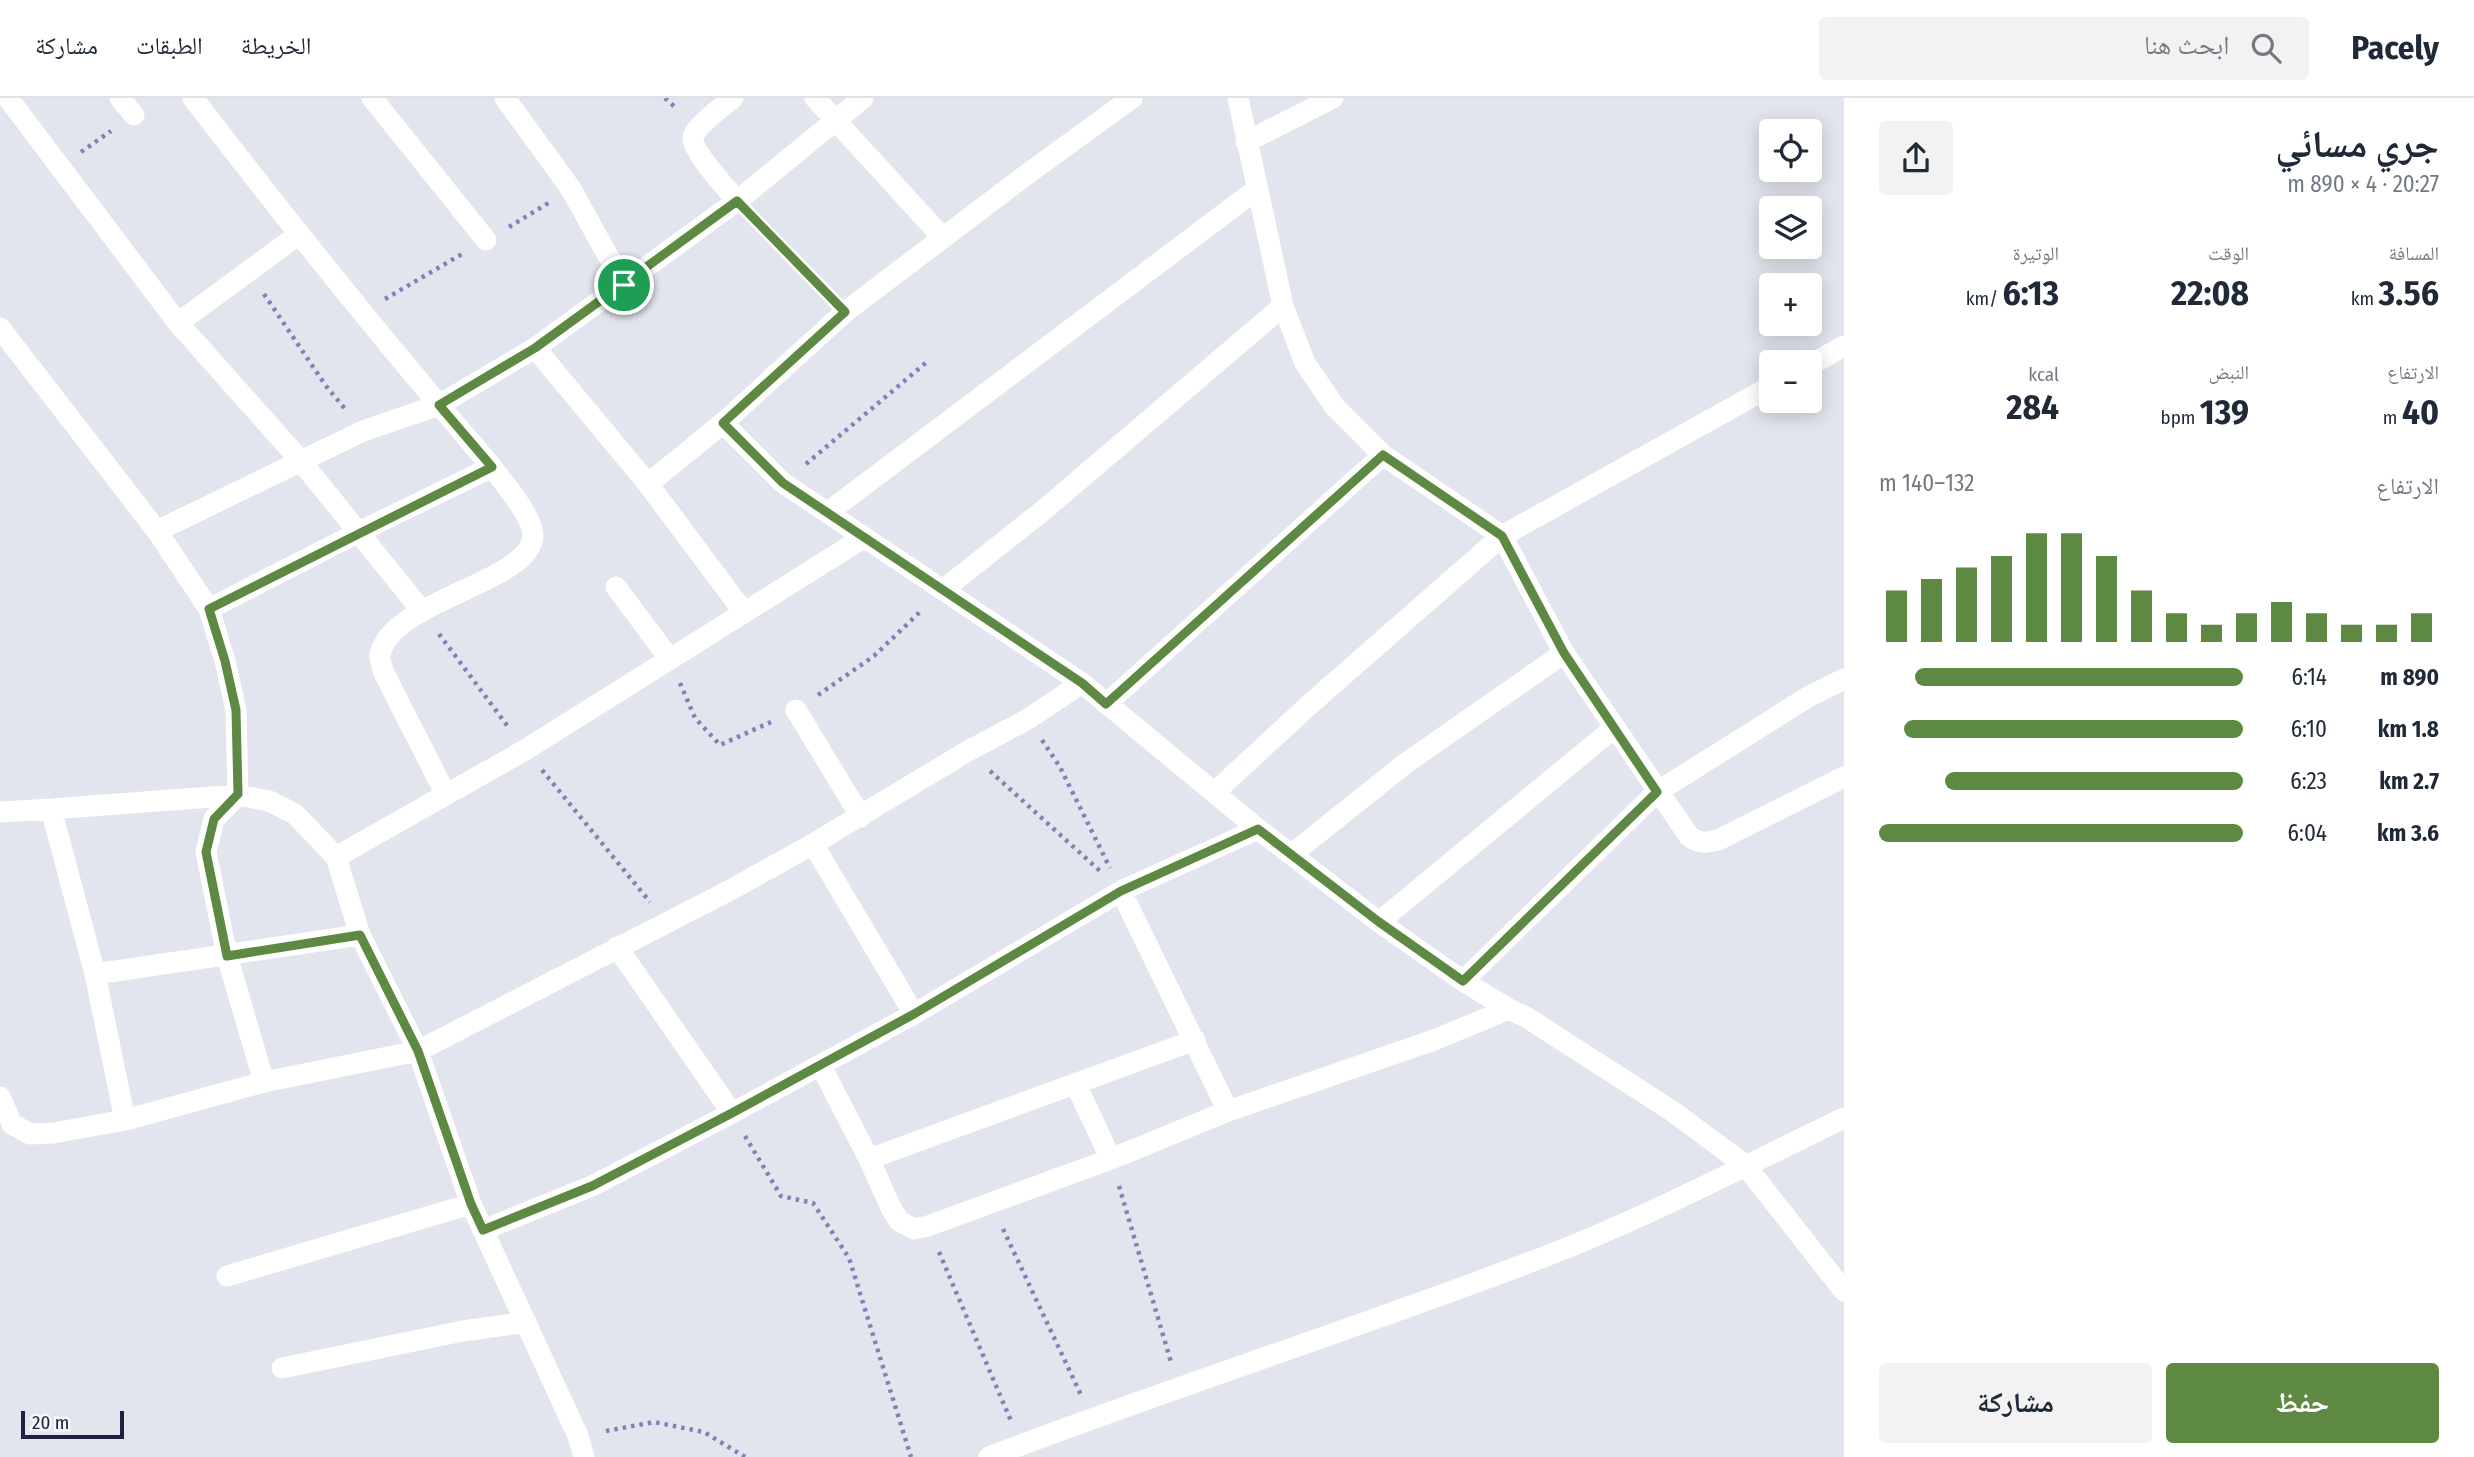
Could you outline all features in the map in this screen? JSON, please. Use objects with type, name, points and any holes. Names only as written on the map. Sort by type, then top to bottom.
[{"type":"street","points":[[8,98],[178,323],[300,460],[422,611]]},
{"type":"street","points":[[120,98],[134,115]]},
{"type":"street","points":[[192,98],[298,235],[492,467],[530,521],[533,536],[529,550],[511,566],[422,611],[385,642],[379,658],[445,793]]},
{"type":"street","points":[[372,98],[486,240]]},
{"type":"street","points":[[505,98],[571,189],[624,285]]},
{"type":"street","points":[[733,98],[698,128],[693,138],[694,145],[737,201]]},
{"type":"street","points":[[814,98],[943,238]]},
{"type":"street","points":[[156,531],[363,431],[439,405],[535,348],[737,201],[863,98]]},
{"type":"street","points":[[648,484],[723,423],[845,312],[1132,98]]},
{"type":"street","points":[[1238,98],[1283,306],[1305,363],[1335,407],[1383,455],[1502,536],[1564,653],[1689,836],[1696,842],[1718,841],[1844,777]]},
{"type":"street","points":[[1246,142],[1332,98]]},
{"type":"street","points":[[827,513],[1257,189]]},
{"type":"street","points":[[178,323],[298,235]]},
{"type":"street","points":[[943,590],[1045,509],[1283,306]]},
{"type":"street","points":[[0,328],[156,531],[209,609],[236,710],[238,794],[214,819],[206,852],[227,956],[264,1082]]},
{"type":"street","points":[[1822,358],[1844,346]]},
{"type":"street","points":[[535,348],[648,484],[743,611]]},
{"type":"street","points":[[1215,792],[1308,706],[1502,536],[1759,393]]},
{"type":"street","points":[[723,423],[783,483],[1082,683],[1258,829],[1379,922],[1463,981],[1526,1017],[1672,1111],[1745,1165],[1844,1291]]},
{"type":"street","points":[[1106,704],[1383,455]]},
{"type":"street","points":[[209,609],[492,467]]},
{"type":"street","points":[[336,857],[525,750],[863,538]]},
{"type":"street","points":[[616,587],[669,658]]},
{"type":"street","points":[[1292,854],[1406,763],[1564,653]]},
{"type":"street","points":[[1463,981],[1657,792],[1808,697],[1844,679]]},
{"type":"street","points":[[0,1097],[12,1124],[30,1134],[54,1133],[125,1120],[264,1082],[418,1051],[736,887],[861,817],[968,751],[1028,719],[1082,683]]},
{"type":"street","points":[[796,710],[861,817]]},
{"type":"street","points":[[1379,922],[1614,728]]},
{"type":"street","points":[[0,812],[238,794],[269,801],[295,814],[336,857],[360,935],[418,1051],[471,1204],[578,1436],[584,1457]]},
{"type":"street","points":[[51,808],[95,974],[125,1120]]},
{"type":"street","points":[[483,1230],[592,1186],[821,1066],[1121,891],[1258,829]]},
{"type":"street","points":[[813,844],[914,1014]]},
{"type":"street","points":[[1121,891],[1228,1111]]},
{"type":"street","points":[[95,974],[360,935]]},
{"type":"street","points":[[617,947],[732,1113]]},
{"type":"street","points":[[821,1066],[891,1208],[899,1221],[914,1228],[928,1226],[1111,1158],[1228,1111],[1434,1040],[1509,1009]]},
{"type":"street","points":[[869,1159],[1195,1040]]},
{"type":"street","points":[[1076,1085],[1111,1158]]},
{"type":"street","points":[[989,1457],[1539,1259],[1651,1210],[1844,1118]]},
{"type":"street","points":[[228,1276],[471,1204]]},
{"type":"street","points":[[282,1368],[463,1331],[526,1322]]},
{"type":"path","points":[[59,166],[134,115]]},
{"type":"path","points":[[363,312],[571,189]]},
{"type":"path","points":[[737,201],[845,312]]},
{"type":"path","points":[[248,270],[326,386],[363,431]]},
{"type":"path","points":[[783,483],[928,360]]},
{"type":"path","points":[[669,658],[695,718],[720,745],[796,710],[874,656],[943,590]]},
{"type":"path","points":[[422,611],[525,750],[666,921]]},
{"type":"path","points":[[1028,719],[1060,767],[1121,891]]},
{"type":"path","points":[[968,751],[1121,891]]},
{"type":"path","points":[[732,1113],[780,1196],[813,1203],[849,1258],[911,1457]]},
{"type":"path","points":[[1111,1158],[1178,1387]]},
{"type":"path","points":[[990,1202],[1092,1418]]},
{"type":"path","points":[[928,1226],[1021,1444]]},
{"type":"path","points":[[578,1436],[654,1422],[704,1432],[745,1457]]},
{"type":"route","points":[[737,201],[845,312],[723,423],[783,483],[1082,683],[1106,704],[1383,455],[1502,536],[1564,653],[1657,792],[1463,981],[1379,922],[1258,829],[1121,891],[914,1014],[592,1186],[483,1230],[471,1204],[418,1051],[360,935],[227,956],[206,852],[214,819],[238,794],[236,710],[209,609],[492,467],[439,405],[535,348],[624,285],[737,201]]}]
